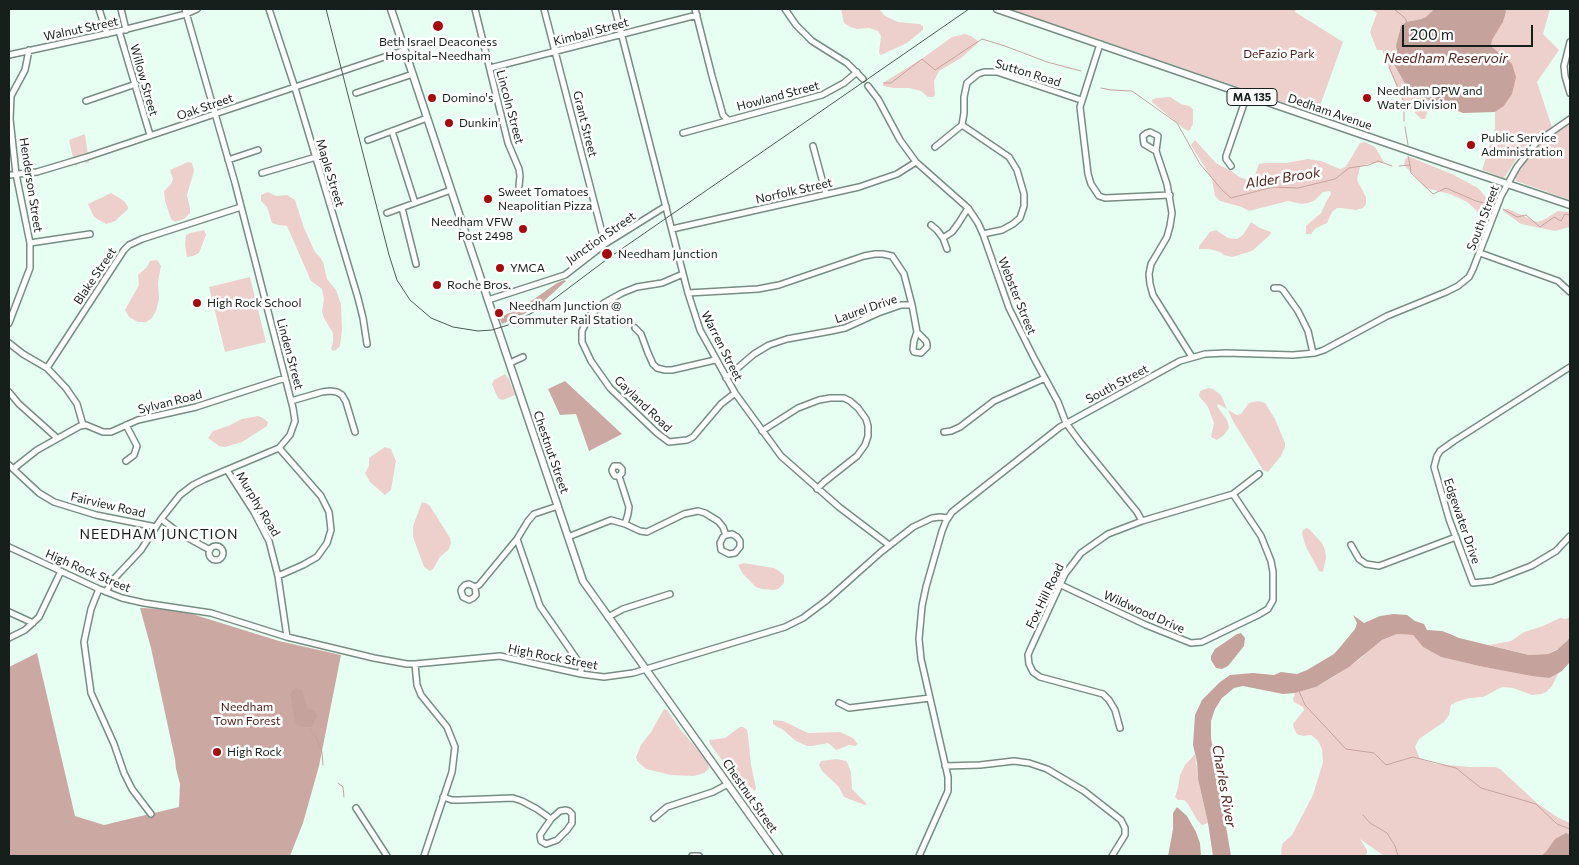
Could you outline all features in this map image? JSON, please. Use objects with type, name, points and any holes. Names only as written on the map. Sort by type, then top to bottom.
[{"type":"main road","name":"Chestnut Street","points":[[392,9],[488,300],[584,581],[779,856]]},
{"type":"main road","name":"Dedham Avenue","points":[[997,9],[1570,204]]},
{"type":"street","points":[[100,9],[107,34]]},
{"type":"street","points":[[121,9],[126,30]]},
{"type":"street","name":"Walnut Street","points":[[9,55],[126,30],[197,9]]},
{"type":"street","name":"Maple Street","points":[[269,9],[316,157],[360,308],[367,344]]},
{"type":"street","name":"Lincoln Street","points":[[475,9],[499,108],[519,169],[519,186]]},
{"type":"street","name":"Grant Street","points":[[544,9],[605,244]]},
{"type":"street","name":"Warren Street","points":[[616,9],[688,293],[697,323],[715,360],[735,393],[781,456],[817,489],[889,545]]},
{"type":"street","points":[[785,9],[796,25],[812,41],[847,63],[863,79]]},
{"type":"street","name":"Linden Street","points":[[186,11],[241,207],[295,415],[294,426],[290,435],[279,448]]},
{"type":"street","points":[[696,12],[714,85],[723,115],[728,120]]},
{"type":"street","name":"Kimball Street","points":[[490,68],[622,34],[696,12]]},
{"type":"street","name":"Willow Street","points":[[119,31],[150,135]]},
{"type":"street","points":[[1570,42],[1564,66],[1570,94]]},
{"type":"street","points":[[1100,44],[1081,100],[1080,111],[1091,184],[1099,196],[1112,198],[1170,195]]},
{"type":"street","name":"Henderson Street","points":[[9,323],[30,268],[30,243],[16,174],[10,119],[11,96],[24,70],[29,50]]},
{"type":"street","name":"Oak Street","points":[[9,175],[38,172],[87,157],[405,50]]},
{"type":"street","name":"Howland Street","points":[[683,134],[822,95],[838,87],[857,72]]},
{"type":"street","name":"Sutton Road","points":[[962,125],[965,90],[970,79],[984,72],[997,72],[1081,100]]},
{"type":"street","points":[[356,93],[413,74]]},
{"type":"street","points":[[86,101],[136,84]]},
{"type":"street","name":"Webster Street","points":[[868,86],[878,99],[900,140],[916,162],[968,208],[978,222],[1009,308],[1058,402],[1066,423],[1137,512],[1142,521]]},
{"type":"street","points":[[1231,166],[1226,156],[1247,95]]},
{"type":"street","points":[[368,140],[427,118]]},
{"type":"street","name":"South Street","points":[[919,856],[947,793],[948,781],[920,652],[920,624],[926,586],[939,538],[948,518],[963,503],[1051,433],[1180,361],[1192,357],[1226,353],[1293,356],[1313,353],[1324,350],[1387,316],[1454,288],[1468,277],[1480,253],[1507,184],[1532,147],[1570,119]]},
{"type":"street","points":[[935,147],[962,125],[1009,157],[1017,170],[1024,194],[1024,206],[1020,218],[1002,230],[983,234]]},
{"type":"street","points":[[392,131],[416,203]]},
{"type":"street","points":[[813,146],[826,194]]},
{"type":"street","points":[[228,160],[258,150]]},
{"type":"street","points":[[1156,151],[1170,195],[1172,213],[1167,237],[1152,264],[1149,274],[1150,284],[1153,295],[1192,357]]},
{"type":"street","points":[[262,172],[316,157]]},
{"type":"street","name":"Norfolk Street","points":[[672,229],[859,187],[904,171],[916,162]]},
{"type":"street","points":[[387,213],[452,190]]},
{"type":"street","name":"Junction Street","points":[[488,300],[565,275],[605,244],[666,206]]},
{"type":"street","name":"Blake Street","points":[[47,368],[129,245],[142,239],[241,207]]},
{"type":"street","points":[[402,208],[416,264]]},
{"type":"street","points":[[943,238],[952,232],[968,208]]},
{"type":"street","points":[[931,225],[943,238],[947,249]]},
{"type":"street","points":[[30,243],[90,234]]},
{"type":"street","points":[[1480,253],[1558,281],[1570,292]]},
{"type":"street","name":"Laurel Drive","points":[[688,293],[758,290],[779,285],[864,256],[883,254],[892,256],[904,274],[912,305],[901,305],[844,328],[787,339],[769,345],[754,354],[726,378]]},
{"type":"street","name":"Gayland Road","points":[[683,274],[662,283],[637,287],[604,303],[589,316],[582,331],[582,342],[591,361],[610,388],[656,433],[669,442],[693,438],[722,404],[735,393]]},
{"type":"street","points":[[1274,288],[1280,288],[1298,311],[1308,331],[1313,353]]},
{"type":"street","points":[[912,305],[917,332]]},
{"type":"street","points":[[635,328],[641,334],[653,364],[657,368],[672,370],[715,360]]},
{"type":"street","points":[[9,352],[11,344],[47,368],[76,401],[83,425],[57,438],[11,467]]},
{"type":"street","points":[[510,363],[523,357]]},
{"type":"street","name":"Edgewater Drive","points":[[1570,366],[1440,451],[1434,467],[1473,583],[1492,581],[1531,566],[1556,551],[1570,536]]},
{"type":"street","name":"Sylvan Road","points":[[83,425],[106,433],[114,432],[138,420],[196,407],[285,378]]},
{"type":"street","points":[[944,432],[956,429],[994,401],[1045,378]]},
{"type":"street","points":[[9,392],[19,404],[57,438]]},
{"type":"street","points":[[292,401],[322,392],[337,392],[342,395],[346,402],[355,432]]},
{"type":"street","points":[[762,431],[798,408],[819,400],[844,398],[858,408],[866,419],[868,426],[868,436],[864,445],[857,456],[817,489]]},
{"type":"street","points":[[126,425],[136,442],[137,448],[134,455],[126,461]]},
{"type":"street","points":[[106,592],[112,581],[141,550],[176,499],[188,488],[204,479],[279,448],[317,491],[324,502],[329,512],[331,530],[327,544],[317,557],[278,576]]},
{"type":"street","name":"Fairview Road","points":[[11,467],[39,492],[54,502],[96,515],[156,526]]},
{"type":"street","name":"Murphy Road","points":[[226,470],[254,512],[266,533],[272,549],[287,637]]},
{"type":"street","name":"Fox Hill Road","points":[[1120,728],[1116,710],[1103,694],[1040,677],[1030,667],[1029,652],[1068,569],[1081,553],[1114,531],[1233,494],[1259,474]]},
{"type":"street","points":[[619,476],[628,508],[625,524]]},
{"type":"street","name":"Wildwood Drive","points":[[1060,585],[1146,625],[1191,643],[1202,642],[1258,616],[1269,608],[1273,600],[1271,561],[1261,536],[1233,494]]},
{"type":"street","points":[[475,587],[516,539],[534,514],[558,506]]},
{"type":"street","points":[[568,537],[615,520],[636,530],[647,532],[684,514],[698,511],[718,521],[726,535]]},
{"type":"street","name":"High Rock Street","points":[[9,547],[122,598],[211,614],[287,637],[353,654],[407,664],[500,656],[599,677],[617,676],[646,670],[774,631],[791,624],[827,600],[889,545],[919,524],[936,518],[948,518]]},
{"type":"street","points":[[161,519],[179,533],[210,550]]},
{"type":"street","points":[[726,535],[735,535],[740,541],[740,547],[735,553],[729,554],[721,550],[720,543],[726,535]]},
{"type":"street","points":[[1351,545],[1359,559],[1366,564],[1378,566],[1456,537]]},
{"type":"street","points":[[516,539],[540,606],[578,660],[581,674]]},
{"type":"street","points":[[9,638],[25,630],[39,617],[62,571]]},
{"type":"street","points":[[99,589],[91,609],[84,642],[91,693],[112,739],[128,783],[151,814]]},
{"type":"street","points":[[608,616],[670,594]]},
{"type":"street","points":[[9,612],[33,623]]},
{"type":"street","points":[[415,664],[415,674],[419,690],[447,726],[455,747],[452,772],[424,856]]},
{"type":"street","points":[[839,703],[849,708],[930,698]]},
{"type":"street","points":[[945,766],[980,765],[1014,761],[1029,763],[1047,769],[1084,791],[1121,820],[1125,828],[1125,835],[1112,856]]},
{"type":"street","points":[[654,818],[667,807],[713,792],[728,784]]},
{"type":"street","points":[[443,797],[452,800],[514,798],[537,809],[550,820]]},
{"type":"street","points":[[356,808],[387,856]]},
{"type":"street","points":[[566,810],[572,814],[572,823],[567,830],[557,840],[546,844],[541,841],[540,836],[550,820],[560,811],[566,810]]},
{"type":"street","points":[[692,856],[699,856]]},
{"type":"green space","points":[[841,9],[879,9],[885,16],[898,22],[920,24],[923,26],[923,30],[907,43],[881,55],[879,53],[881,36],[878,31],[869,28],[857,29],[850,27],[844,23]]},
{"type":"green space","name":"DeFazio Park","points":[[1010,9],[1296,9],[1295,12],[1343,42],[1317,114]]},
{"type":"green space","name":"Needham Reservoir","points":[[1370,9],[1434,9],[1426,17],[1406,22],[1400,29],[1394,66],[1404,82],[1416,95],[1431,101],[1425,119],[1421,119],[1401,98],[1382,50],[1377,50],[1370,32],[1377,13]]},
{"type":"green space","name":"Needham Reservoir","points":[[1505,9],[1550,9],[1543,34],[1559,50],[1537,82],[1552,127],[1521,152],[1504,178],[1482,170],[1495,128],[1495,112],[1504,106],[1512,94],[1503,55],[1491,46],[1492,40],[1503,22]]},
{"type":"green space","points":[[965,34],[971,36],[978,43],[961,58],[939,71],[934,81],[935,95],[933,97],[928,97],[921,91],[909,88],[883,86],[883,83],[952,37]]},
{"type":"green space","points":[[1170,97],[1193,109],[1193,124],[1190,130],[1188,131],[1183,128],[1152,102],[1156,98]]},
{"type":"green space","points":[[1570,123],[1570,200],[1516,181],[1515,176],[1534,149],[1548,136]]},
{"type":"green space","points":[[85,134],[89,163],[82,162],[75,166],[69,140]]},
{"type":"green space","points":[[1195,140],[1216,163],[1246,179],[1250,179],[1255,175],[1259,164],[1266,163],[1286,163],[1308,159],[1321,161],[1340,169],[1345,167],[1360,143],[1365,142],[1375,147],[1384,162],[1367,164],[1360,167],[1357,180],[1366,197],[1366,204],[1363,208],[1356,210],[1337,208],[1332,212],[1327,223],[1316,228],[1311,234],[1306,234],[1306,226],[1321,213],[1331,194],[1330,191],[1323,192],[1314,201],[1308,203],[1302,204],[1288,201],[1249,211],[1220,201],[1215,196],[1212,179],[1191,145]]},
{"type":"green space","points":[[1410,157],[1452,174],[1478,188],[1490,202],[1490,206],[1483,217],[1467,202],[1450,194],[1426,188],[1404,165],[1405,159]]},
{"type":"green space","points":[[188,162],[192,163],[194,171],[187,195],[190,213],[184,219],[175,222],[171,219],[164,191],[173,179],[170,170]]},
{"type":"green space","points":[[268,192],[276,196],[287,195],[295,200],[304,228],[315,252],[323,262],[327,279],[336,290],[341,304],[342,330],[340,346],[336,350],[333,351],[331,349],[333,333],[322,312],[324,299],[322,289],[311,281],[287,226],[272,223],[267,207],[261,201],[261,195]]},
{"type":"green space","points":[[111,193],[124,201],[128,209],[115,221],[106,224],[94,217],[88,204]]},
{"type":"green space","points":[[1504,209],[1537,222],[1558,211],[1570,212],[1570,227],[1555,231],[1521,224],[1503,211]]},
{"type":"green space","points":[[1251,222],[1271,232],[1252,251],[1232,257],[1209,249],[1199,249],[1199,246],[1210,232],[1216,230],[1228,238],[1237,239],[1243,235]]},
{"type":"green space","points":[[204,230],[206,235],[199,253],[187,257],[186,235]]},
{"type":"green space","points":[[156,260],[161,266],[158,282],[159,299],[156,311],[152,318],[146,322],[138,322],[129,317],[125,310],[139,285],[138,275],[147,267],[150,261]]},
{"type":"green space","points":[[250,277],[266,342],[225,352],[209,287]]},
{"type":"green space","points":[[564,280],[566,281],[542,303],[502,324],[500,319],[504,318],[503,316],[524,306]]},
{"type":"green space","points":[[505,374],[515,395],[503,400],[499,399],[492,384],[494,380]]},
{"type":"green space","points":[[565,381],[622,434],[589,451],[576,414],[560,415],[548,389]]},
{"type":"green space","points":[[1208,388],[1221,395],[1227,409],[1218,404],[1217,406],[1227,420],[1229,428],[1217,440],[1211,437],[1214,423],[1208,407],[1199,396],[1200,391]]},
{"type":"green space","points":[[1258,401],[1265,403],[1275,419],[1285,443],[1281,456],[1268,472],[1263,470],[1228,410],[1237,415],[1241,414],[1249,403]]},
{"type":"green space","points":[[258,416],[268,422],[267,426],[242,442],[225,447],[219,446],[208,438],[213,431],[242,419]]},
{"type":"green space","points":[[385,447],[391,449],[396,461],[391,490],[385,495],[370,482],[365,473],[369,466],[369,458]]},
{"type":"green space","points":[[422,502],[430,506],[450,538],[451,543],[449,549],[440,557],[430,571],[424,567],[413,537],[413,526]]},
{"type":"green space","points":[[1307,528],[1322,543],[1325,550],[1326,558],[1323,572],[1319,571],[1306,547],[1302,534],[1303,530]]},
{"type":"green space","points":[[743,563],[774,568],[784,575],[784,583],[774,590],[756,587],[743,574],[738,565]]},
{"type":"green space","name":"Needham Town Forest","points":[[140,608],[169,609],[192,614],[279,641],[341,655],[319,766],[303,823],[290,856],[9,856],[9,667],[37,653],[75,816],[104,825],[179,807],[180,784],[151,648]]},
{"type":"green space","points":[[1570,617],[1570,635],[1568,640],[1560,648],[1548,654],[1529,655],[1489,645],[1511,641],[1524,632],[1560,618],[1566,619]]},
{"type":"green space","points":[[1397,634],[1413,635],[1423,647],[1441,657],[1479,666],[1549,678],[1559,672],[1552,686],[1541,694],[1532,695],[1513,688],[1502,687],[1483,697],[1456,702],[1451,705],[1449,715],[1444,722],[1419,739],[1415,747],[1420,759],[1436,764],[1495,767],[1500,769],[1537,803],[1557,817],[1570,823],[1570,856],[1384,856],[1360,839],[1367,850],[1365,856],[1281,856],[1282,844],[1292,835],[1313,795],[1323,762],[1322,749],[1318,741],[1311,735],[1303,736],[1297,734],[1294,729],[1293,724],[1304,710],[1303,707],[1294,702],[1295,693],[1316,687],[1360,659],[1382,640]]},
{"type":"green space","points":[[664,709],[667,710],[680,729],[706,759],[709,767],[704,773],[694,776],[671,775],[646,769],[637,761],[636,757],[641,745]]},
{"type":"green space","points":[[773,720],[783,721],[808,733],[840,732],[853,738],[858,744],[836,750],[828,743],[807,746],[796,741],[773,724]]},
{"type":"green space","points":[[740,727],[747,730],[755,791],[730,771],[709,740],[725,738]]},
{"type":"green space","points":[[1195,754],[1198,779],[1208,823],[1202,825],[1188,804],[1184,800],[1178,800],[1175,797],[1180,775],[1185,765]]},
{"type":"green space","points":[[837,759],[846,761],[848,764],[851,772],[852,789],[867,804],[865,805],[844,797],[839,787],[822,771],[819,765],[821,761]]},
{"type":"water","name":"Needham Reservoir","points":[[1434,9],[1505,9],[1503,22],[1492,40],[1491,46],[1512,64],[1516,77],[1512,94],[1504,106],[1495,112],[1463,113],[1416,95],[1404,82],[1393,63],[1401,26],[1406,22],[1426,17]]},
{"type":"water","points":[[1353,615],[1364,623],[1380,616],[1407,615],[1415,621],[1424,624],[1427,630],[1442,631],[1459,638],[1529,655],[1548,654],[1557,650],[1568,640],[1570,635],[1570,662],[1562,671],[1549,678],[1532,676],[1441,657],[1423,647],[1413,635],[1397,634],[1382,640],[1349,667],[1316,687],[1295,693],[1283,694],[1243,686],[1234,688],[1222,698],[1215,709],[1211,721],[1211,738],[1231,856],[1213,856],[1193,745],[1195,715],[1202,700],[1230,675],[1253,673],[1274,675],[1281,672],[1297,674],[1307,670],[1334,654],[1341,646],[1355,629],[1357,623]]},
{"type":"water","points":[[1241,633],[1245,638],[1244,646],[1228,666],[1222,669],[1216,668],[1211,660],[1215,649]]},
{"type":"water","points":[[295,688],[302,690],[307,708],[316,713],[317,716],[312,727],[297,725],[295,722],[290,694]]},
{"type":"water","points":[[1177,807],[1187,816],[1196,832],[1200,843],[1201,856],[1168,856],[1173,829],[1173,813]]},
{"type":"water","points":[[1566,833],[1570,835],[1570,856],[1541,856],[1555,839]]},
{"type":"waterway","points":[[1394,9],[1407,22]]},
{"type":"waterway","name":"Alder Brook","points":[[884,83],[891,83],[922,59],[935,70],[982,39],[1047,62],[1081,71]]},
{"type":"waterway","points":[[1393,64],[1389,67],[1404,102]]},
{"type":"waterway","name":"Alder Brook","points":[[1101,88],[1132,91],[1177,123],[1200,164],[1231,198],[1273,187],[1298,188],[1335,179],[1349,168],[1369,165],[1378,161],[1392,166]]},
{"type":"waterway","points":[[1404,111],[1404,121]]},
{"type":"waterway","points":[[1405,127],[1408,145]]},
{"type":"waterway","points":[[1408,156],[1410,165]]},
{"type":"waterway","name":"Alder Brook","points":[[1399,166],[1410,165],[1411,173],[1433,194],[1446,188],[1476,201],[1493,205]]},
{"type":"waterway","name":"Alder Brook","points":[[1503,209],[1517,217],[1526,215],[1540,227],[1554,217],[1561,221],[1565,214],[1570,215]]},
{"type":"waterway","points":[[1299,691],[1305,705],[1346,749],[1374,753],[1386,765],[1413,757],[1456,768],[1481,788],[1536,804],[1557,824],[1570,829]]},
{"type":"waterway","points":[[310,728],[322,752],[323,765]]},
{"type":"waterway","points":[[338,783],[343,787],[344,797]]},
{"type":"waterway","points":[[1363,815],[1370,823],[1387,833],[1395,846],[1398,856]]},
{"type":"railway","points":[[326,9],[397,280],[410,300],[431,318],[453,327],[478,331],[492,330],[508,325],[542,308],[610,257],[969,9]]},
{"type":"place","name":"Beth Israel Deaconess Hospital–Needham","points":[[438,26]]},
{"type":"place","name":"Domino's","points":[[432,98]]},
{"type":"place","name":"Needham DPW and Water Division","points":[[1367,98]]},
{"type":"place","name":"Dunkin'","points":[[449,123]]},
{"type":"place","name":"Public Service Administration","points":[[1471,145]]},
{"type":"place","name":"Sweet Tomatoes Neapolitian Pizza","points":[[488,199]]},
{"type":"place","name":"Needham VFW Post 2498","points":[[523,229]]},
{"type":"place","name":"Needham Junction","points":[[607,254]]},
{"type":"place","name":"YMCA","points":[[500,268]]},
{"type":"place","name":"Roche Bros.","points":[[437,285]]},
{"type":"place","name":"High Rock School","points":[[197,303]]},
{"type":"place","name":"Needham Junction @ Commuter Rail Station","points":[[499,313]]},
{"type":"place","name":"High Rock","points":[[217,752]]},
{"type":"district","name":"NEEDHAM JUNCTION","points":[[159,534]]},
{"type":"water label","name":"Charles River","points":[[1224,786]]}]
